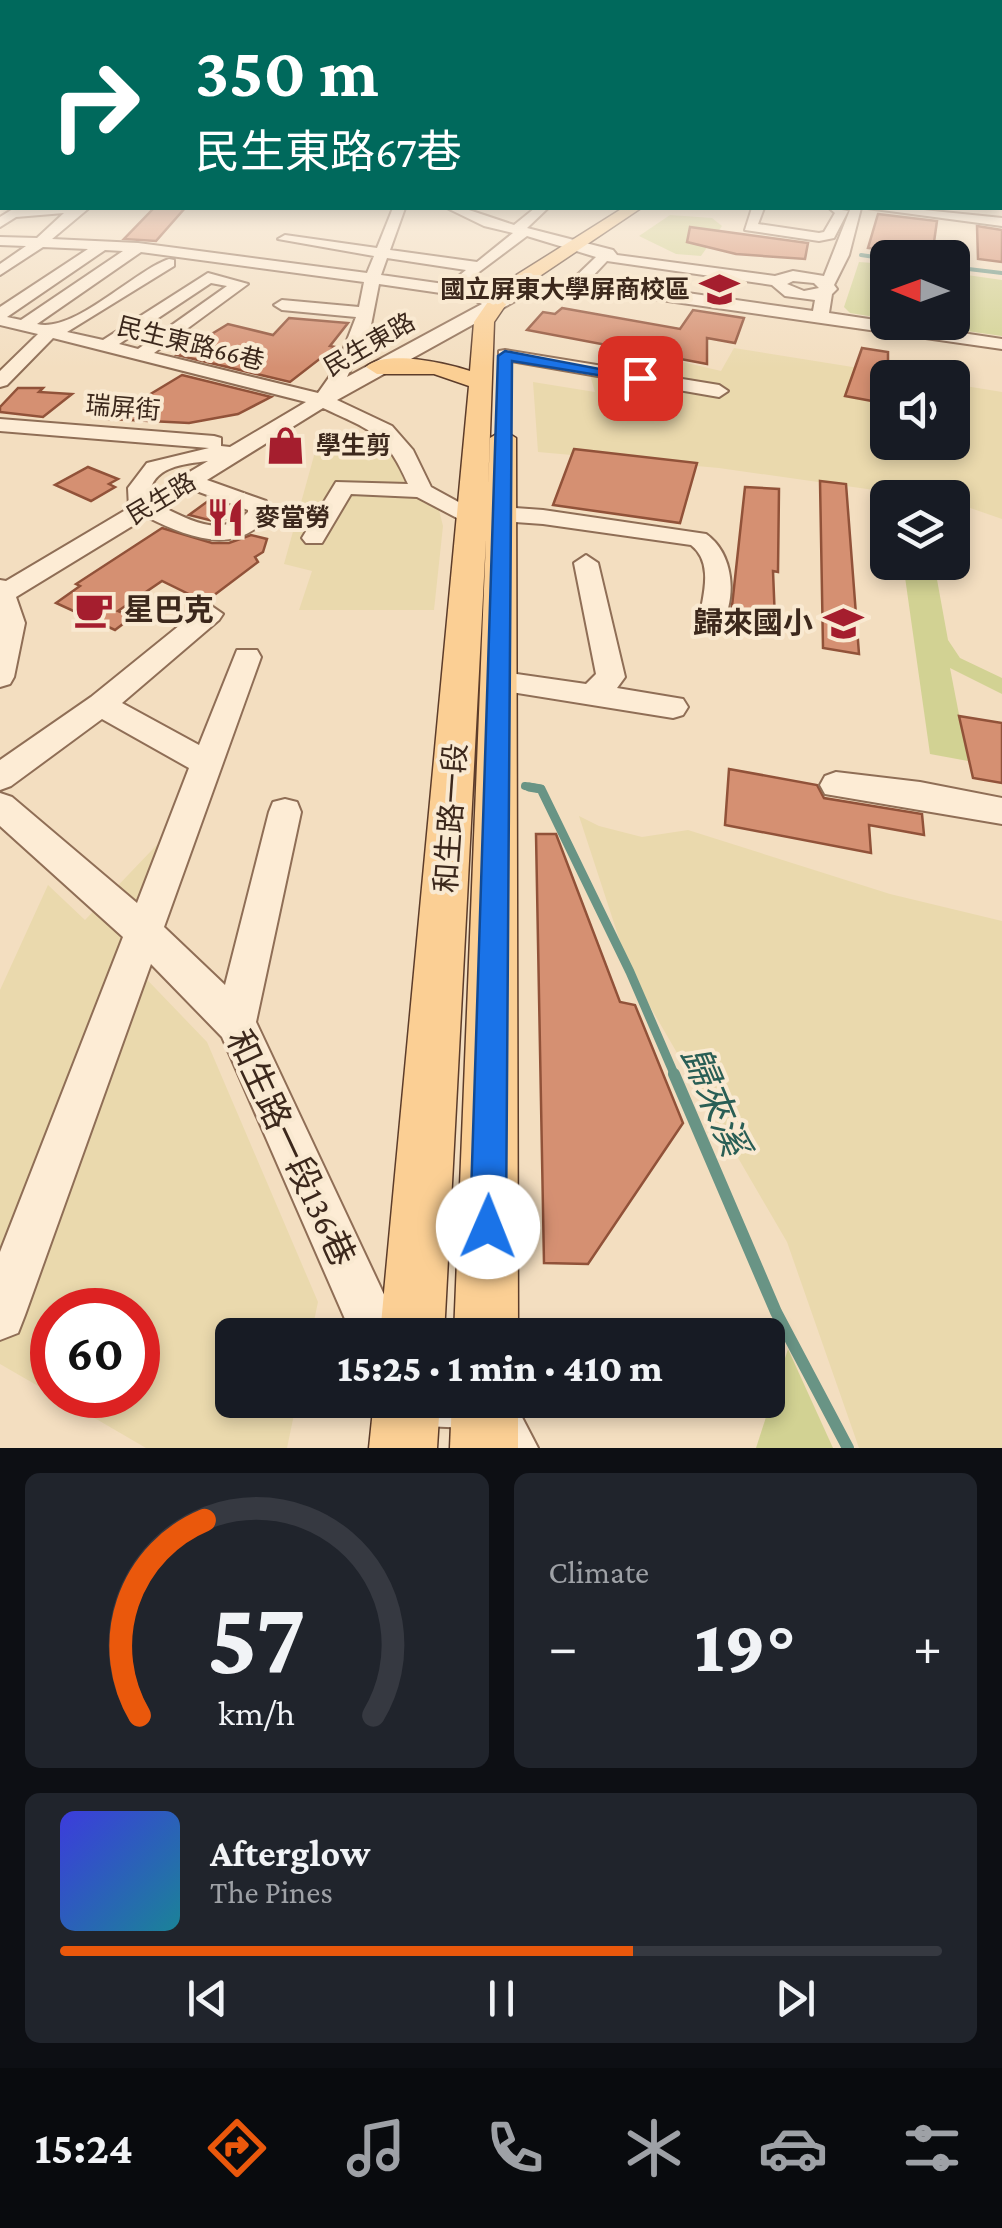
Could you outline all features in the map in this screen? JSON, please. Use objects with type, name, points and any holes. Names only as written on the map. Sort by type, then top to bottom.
[{"type":"main road","name":"民生東路","points":[[596,250],[611,233]]},
{"type":"main road","name":"民生東路","points":[[497,288],[506,290],[596,250],[618,233]]},
{"type":"main road","name":"和生路一段","points":[[486,1318],[500,515],[493,370],[484,322],[497,288]]},
{"type":"main road","points":[[377,368],[493,370]]},
{"type":"main road","name":"和生路一段","points":[[414,1318],[500,515]]},
{"type":"main road","points":[[403,1448],[406,1418]]},
{"type":"street","points":[[0,271],[51,233]]},
{"type":"street","points":[[322,400],[346,366],[365,319],[372,280],[389,233]]},
{"type":"street","points":[[497,288],[499,250],[520,238],[521,233]]},
{"type":"street","points":[[523,233],[647,263],[780,285],[803,295],[826,289]]},
{"type":"street","points":[[789,233],[818,236],[831,233]]},
{"type":"street","points":[[820,318],[826,289],[850,233]]},
{"type":"street","points":[[848,238],[868,239]]},
{"type":"street","points":[[284,239],[381,253],[497,288]]},
{"type":"street","points":[[0,241],[138,248],[472,293],[497,288]]},
{"type":"street","points":[[0,317],[103,245]]},
{"type":"street","points":[[23,326],[138,248]]},
{"type":"street","points":[[596,250],[581,276],[583,282],[1002,344]]},
{"type":"street","points":[[0,381],[48,334],[83,318],[169,263]]},
{"type":"street","points":[[104,347],[208,278],[240,284],[139,356]]},
{"type":"street","points":[[777,312],[780,285]]},
{"type":"street","points":[[449,289],[497,288]]},
{"type":"street","name":"民生東路","points":[[322,400],[426,340],[497,288]]},
{"type":"street","points":[[282,305],[365,319],[388,335],[426,340]]},
{"type":"street","points":[[0,317],[48,334]]},
{"type":"street","name":"民生東路66巷","points":[[48,334],[322,400],[385,430],[403,450],[422,490]]},
{"type":"street","points":[[0,356],[22,360]]},
{"type":"street","points":[[493,370],[719,391]]},
{"type":"street","name":"民生路","points":[[1,592],[322,400]]},
{"type":"street","points":[[0,441],[9,426]]},
{"type":"street","name":"瑞屏街","points":[[9,426],[218,442],[242,449]]},
{"type":"street","points":[[189,481],[258,506],[260,513],[232,535],[217,537],[146,507],[137,503],[137,494],[140,479],[149,469],[171,461],[242,449]]},
{"type":"street","points":[[314,538],[344,487],[422,490],[456,511],[698,539],[716,553],[718,564],[712,620]]},
{"type":"street","points":[[586,563],[610,676],[592,695]]},
{"type":"street","points":[[0,676],[12,622],[1,592]]},
{"type":"street","points":[[0,778],[100,705],[210,614]]},
{"type":"street","points":[[0,1315],[247,656]]},
{"type":"street","points":[[496,681],[673,707]]},
{"type":"street","points":[[100,705],[206,762]]},
{"type":"street","points":[[836,784],[1002,811]]},
{"type":"street","points":[[236,1023],[285,812]]},
{"type":"street","name":"和生路一段136巷","points":[[8,823],[143,931],[236,1023],[370,1318]]},
{"type":"shaded area","points":[[734,348],[870,370],[870,460],[970,460],[970,387],[1002,392],[1002,519],[970,508],[970,480],[870,480],[870,489],[719,468],[538,452],[533,382],[595,392],[590,375],[657,382],[653,355],[721,371]]},
{"type":"shaded area","points":[[320,434],[392,448],[439,510],[443,526],[434,610],[299,610],[312,571],[284,564]]},
{"type":"shaded area","points":[[195,805],[132,964],[207,1042],[318,1302],[315,1318],[215,1318],[215,1418],[293,1418],[287,1448],[146,1448],[94,1418],[160,1418],[160,1288],[30,1288],[30,1381],[0,1364],[0,990],[48,885],[85,920]]},
{"type":"shaded area","points":[[579,816],[599,826],[642,837],[688,830],[890,894],[1002,921],[1002,1448],[859,1448],[787,1242],[630,972]]},
{"type":"green space","points":[[644,233],[717,233],[701,256],[676,254],[639,236]]},
{"type":"green space","points":[[859,262],[870,263],[870,316],[850,313],[844,307]]},
{"type":"green space","points":[[970,275],[1002,280],[1002,336],[970,331]]},
{"type":"green space","points":[[905,580],[937,580],[948,640],[960,658],[1002,678],[1002,694],[950,668],[968,761],[930,754]]},
{"type":"green space","points":[[788,1349],[833,1448],[756,1448],[766,1418],[785,1418]]},
{"type":"building","points":[[130,233],[163,233],[156,241],[124,239]]},
{"type":"building","points":[[689,233],[731,233],[808,243],[805,259],[736,254],[687,242]]},
{"type":"building","points":[[873,233],[935,233],[934,240],[870,240]]},
{"type":"building","points":[[977,233],[1002,233],[1002,262],[978,259]]},
{"type":"building","points":[[562,308],[680,329],[693,310],[744,318],[735,343],[707,338],[707,364],[527,330],[543,312],[555,314]]},
{"type":"building","points":[[289,318],[348,323],[330,346],[335,347],[290,382],[177,355],[228,324],[273,335]]},
{"type":"building","points":[[862,348],[888,352],[888,360],[870,360],[870,401],[845,396]]},
{"type":"building","points":[[182,375],[271,397],[238,414],[189,423],[109,419]]},
{"type":"building","points":[[18,388],[72,394],[43,417],[0,412]]},
{"type":"building","points":[[574,449],[697,463],[680,523],[553,505]]},
{"type":"building","points":[[88,467],[118,479],[109,484],[115,487],[91,501],[55,485]]},
{"type":"building","points":[[820,481],[846,484],[859,654],[823,648]]},
{"type":"building","points":[[745,487],[779,489],[778,572],[773,571],[775,621],[731,615]]},
{"type":"building","points":[[208,501],[242,512],[217,522],[189,515]]},
{"type":"building","points":[[162,528],[212,543],[229,543],[251,535],[267,539],[263,552],[255,557],[258,562],[205,602],[162,581],[118,611],[132,617],[115,630],[56,603],[80,586],[76,584]]},
{"type":"building","points":[[959,716],[1002,723],[1002,783],[973,778]]},
{"type":"building","points":[[729,769],[817,785],[824,798],[922,814],[924,835],[869,825],[871,853],[725,825]]},
{"type":"building","points":[[536,834],[556,834],[620,1002],[635,1005],[683,1123],[588,1264],[544,1263]]},
{"type":"waterway","points":[[861,255],[870,256]]},
{"type":"waterway","points":[[970,269],[1002,273]]},
{"type":"waterway","name":"歸來溪","points":[[525,786],[541,789]]},
{"type":"waterway","name":"歸來溪","points":[[529,787],[541,789]]},
{"type":"waterway","name":"歸來溪","points":[[541,789],[630,972],[675,1076]]},
{"type":"waterway","name":"歸來溪","points":[[674,1074],[776,1312],[848,1448]]},
{"type":"place","name":"國立屏東大學屏商校區","points":[[720,289]]},
{"type":"place","name":"學生剪","points":[[286,445]]},
{"type":"place","name":"麥當勞","points":[[225,517]]},
{"type":"place","name":"星巴克","points":[[94,610]]},
{"type":"place","name":"歸來國小","points":[[843,623]]},
{"type":"route","points":[[488,1227],[505,356],[640,378]]}]
